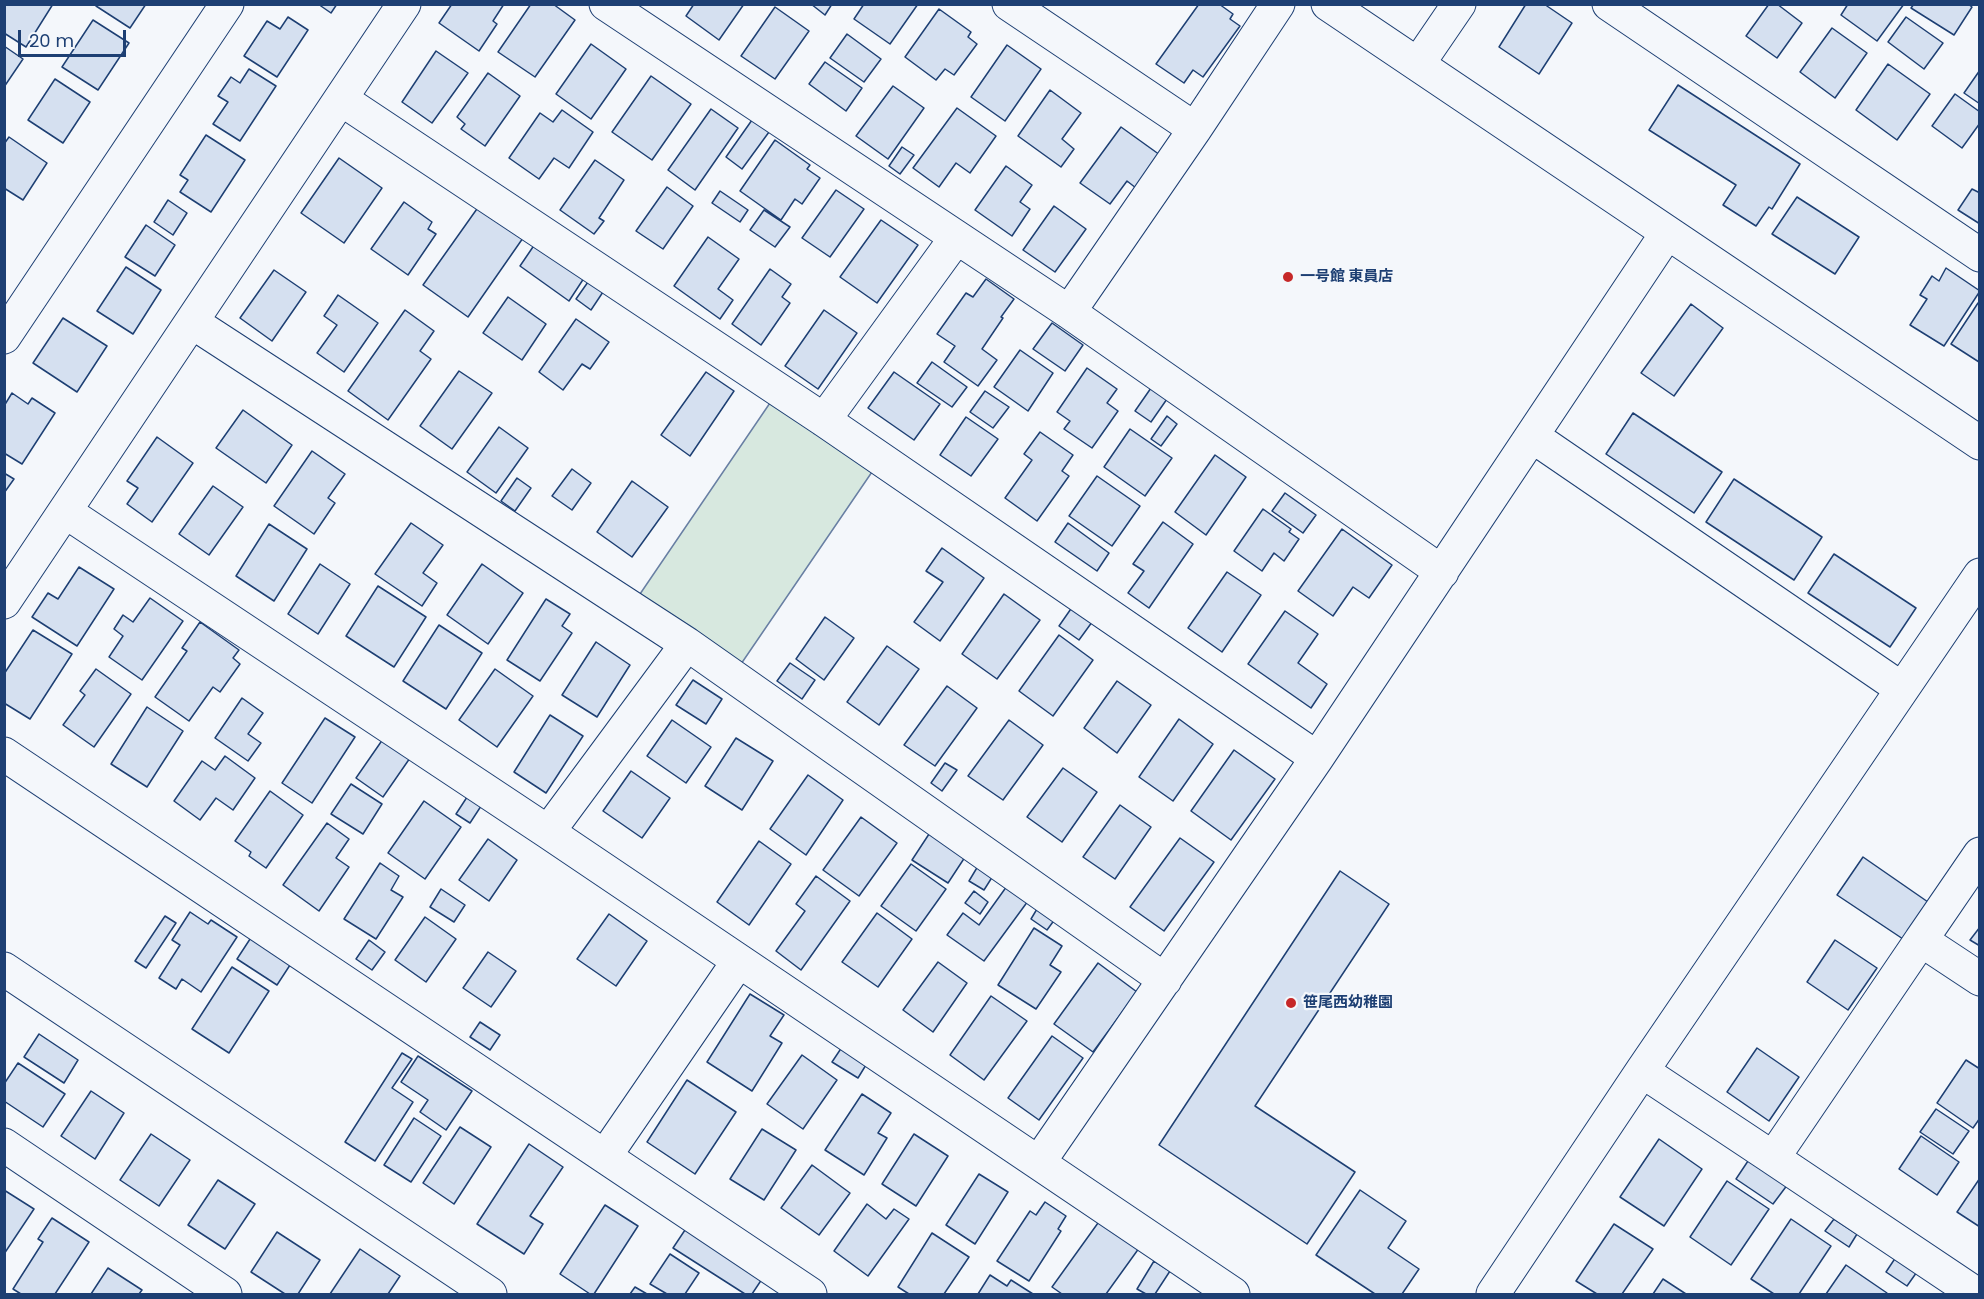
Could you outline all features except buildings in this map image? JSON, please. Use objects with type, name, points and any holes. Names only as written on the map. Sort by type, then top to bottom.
[{"type":"street","points":[[4,337],[227,4]]},
{"type":"street","points":[[4,602],[404,4]]},
{"type":"street","points":[[606,4],[1069,312],[1442,572]]},
{"type":"street","points":[[1009,4],[1196,129]]},
{"type":"street","points":[[1069,312],[1196,129],[1278,4]]},
{"type":"street","points":[[1328,4],[1980,443]]},
{"type":"street","points":[[1418,64],[1459,4]]},
{"type":"street","points":[[1609,4],[1980,255]]},
{"type":"street","points":[[341,99],[824,420],[1317,758]]},
{"type":"street","points":[[1039,1162],[1317,758],[1667,233]]},
{"type":"street","points":[[824,420],[956,238]]},
{"type":"street","points":[[192,322],[687,644],[1166,980]]},
{"type":"street","points":[[1532,436],[1902,689]]},
{"type":"street","points":[[66,512],[548,832],[1233,1294]]},
{"type":"street","points":[[1501,1292],[1642,1071],[1980,575]]},
{"type":"street","points":[[548,832],[687,644]]},
{"type":"street","points":[[4,754],[810,1294]]},
{"type":"street","points":[[1773,1158],[1980,854]]},
{"type":"street","points":[[1921,940],[1980,979]]},
{"type":"street","points":[[605,1156],[738,962]]},
{"type":"street","points":[[4,969],[490,1294]]},
{"type":"street","points":[[1642,1071],[1976,1294]]},
{"type":"street","points":[[4,1145],[225,1294]]},
{"type":"shaded area","points":[[772,400],[874,469],[741,664],[640,594]]},
{"type":"place","name":"一号館 東員店","points":[[1288,277]]},
{"type":"place","name":"笹尾西幼稚園","points":[[1291,1003]]}]
